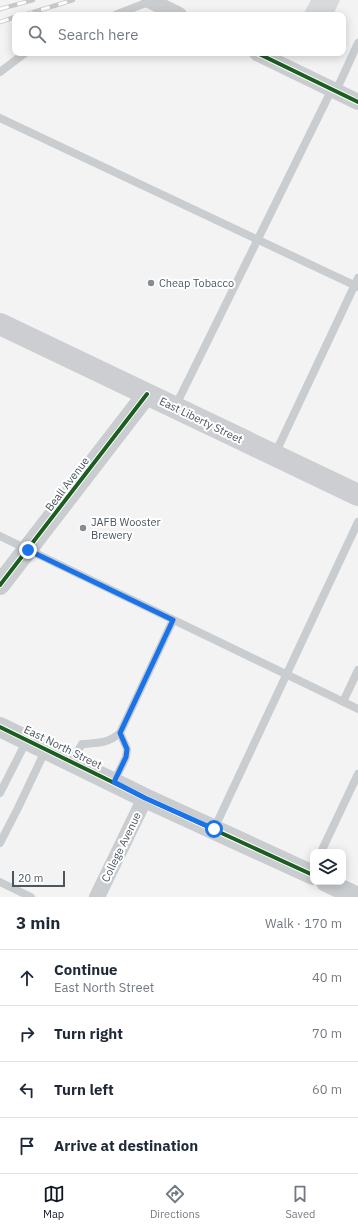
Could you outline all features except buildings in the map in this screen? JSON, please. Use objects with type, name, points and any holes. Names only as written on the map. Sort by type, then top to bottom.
[{"type":"main road","name":"East Liberty Street","points":[[0,324],[358,495]]},
{"type":"street","points":[[150,1],[173,12]]},
{"type":"street","points":[[263,56],[358,102]]},
{"type":"street","name":"Beall Avenue","points":[[0,585],[147,394]]},
{"type":"street","name":"East North Street","points":[[0,727],[145,798],[310,875]]},
{"type":"street","name":"College Avenue","points":[[97,897],[145,798]]},
{"type":"street","name":"East North Street","points":[[331,885],[358,897]]},
{"type":"lane","points":[[122,12],[150,1]]},
{"type":"lane","points":[[174,407],[257,240],[358,43]]},
{"type":"lane","points":[[0,72],[20,56]]},
{"type":"lane","points":[[0,118],[257,240],[357,284],[275,455]]},
{"type":"lane","points":[[214,829],[358,522]]},
{"type":"lane","points":[[0,536],[358,709]]},
{"type":"lane","points":[[72,761],[82,744],[112,739],[120,733],[173,620]]},
{"type":"lane","points":[[343,702],[358,670]]},
{"type":"lane","points":[[114,782],[126,757],[127,749],[120,733]]},
{"type":"lane","points":[[0,794],[27,740]]},
{"type":"lane","points":[[0,843],[46,749]]},
{"type":"lane","points":[[322,849],[358,774]]},
{"type":"lane","points":[[0,882],[31,897]]},
{"type":"railway","points":[[0,9],[33,0]]},
{"type":"railway","points":[[34,12],[73,0]]},
{"type":"railway","points":[[0,22],[12,18]]},
{"type":"cycle path","points":[[263,56],[358,102]]},
{"type":"cycle path","points":[[0,585],[147,394]]},
{"type":"cycle path","points":[[0,727],[145,798],[310,874]]},
{"type":"place","name":"Cheap Tobacco","points":[[151,283]]},
{"type":"place","name":"JAFB Wooster Brewery","points":[[83,528]]},
{"type":"route","points":[[28,550],[173,620],[120,733],[127,749],[126,757],[114,782],[145,798],[214,829]]}]
